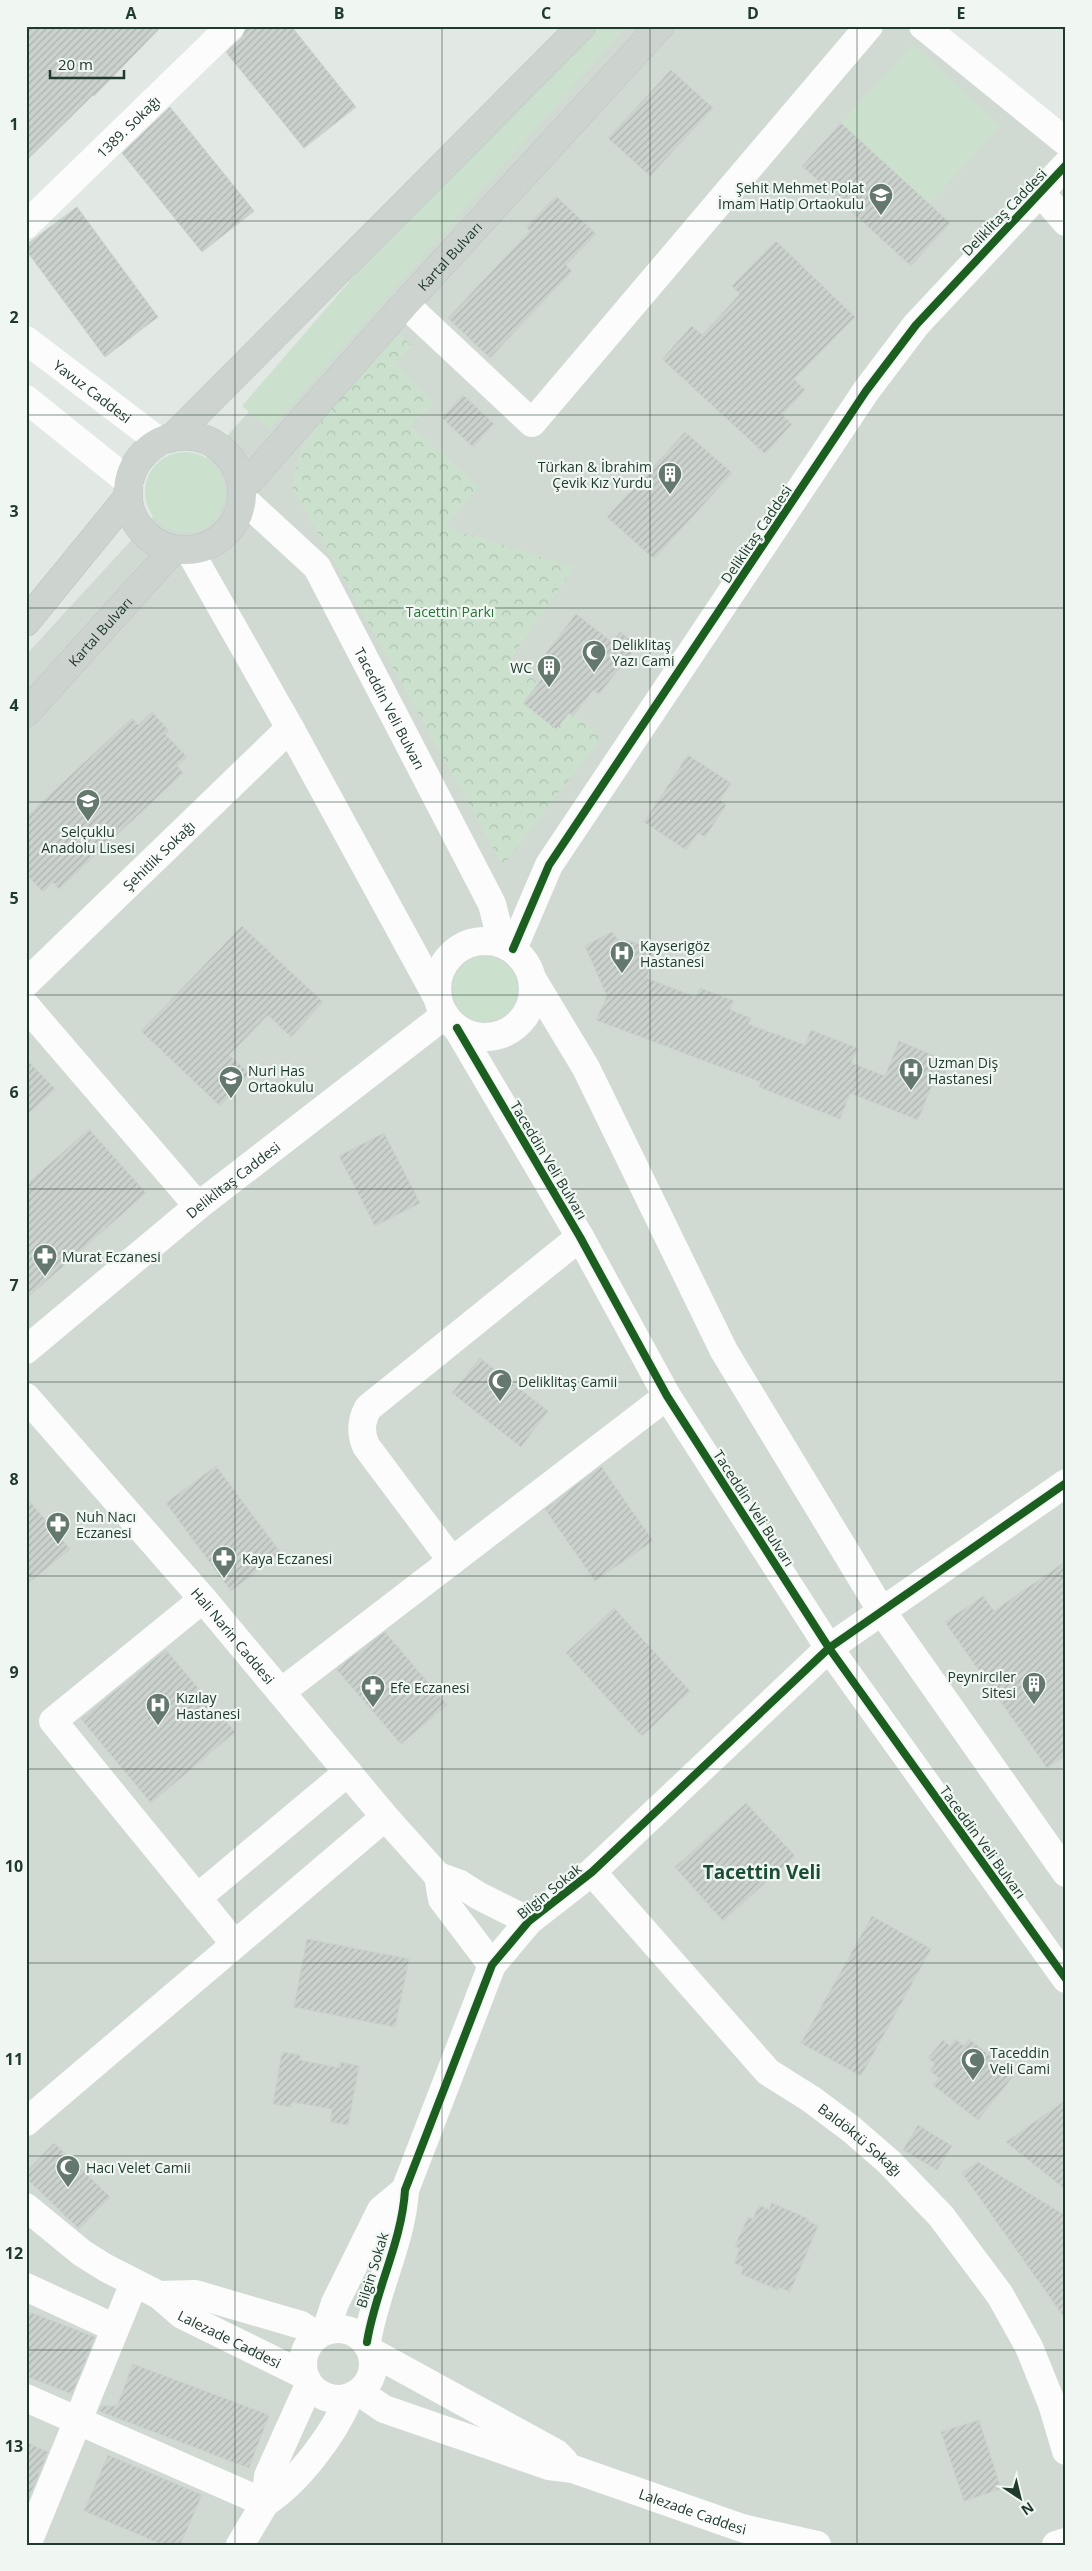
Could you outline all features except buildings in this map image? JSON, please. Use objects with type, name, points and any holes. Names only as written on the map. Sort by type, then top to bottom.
[{"type":"main road","name":"Kartal Bulvarı","points":[[242,493],[405,304],[660,26]]},
{"type":"main road","points":[[167,440],[196,437],[211,441],[223,450],[236,468],[242,493],[237,518],[217,540],[204,547],[182,550],[160,544],[148,536],[138,525],[131,512],[129,490],[134,468],[142,456],[167,440],[574,29]]},
{"type":"main road","points":[[26,622],[129,490]]},
{"type":"main road","name":"Kartal Bulvarı","points":[[26,713],[182,550]]},
{"type":"street","name":"1389. Sokağı","points":[[26,225],[231,26]]},
{"type":"street","points":[[405,304],[532,423],[869,26]]},
{"type":"street","points":[[923,26],[1066,142]]},
{"type":"street","name":"Deliklitaş Caddesi","points":[[508,946],[549,865],[866,391],[916,325],[1066,166]]},
{"type":"street","points":[[1040,192],[1066,222]]},
{"type":"street","name":"Yavuz Caddesi","points":[[26,340],[167,440]]},
{"type":"street","points":[[26,400],[129,490]]},
{"type":"street","name":"Taceddin Veli Bulvarı","points":[[242,493],[317,568],[492,904],[508,946]]},
{"type":"street","name":"Taceddin Veli Bulvarı","points":[[182,550],[290,728],[446,1014],[580,1237],[667,1396],[829,1648],[1066,1979]]},
{"type":"street","name":"Şehitlik Sokağı","points":[[26,983],[290,728]]},
{"type":"street","points":[[533,980],[534,993],[531,1005],[521,1021],[506,1033],[493,1037],[481,1037],[446,1014],[436,984],[439,972],[445,961],[454,952],[476,941],[508,946],[529,968],[533,980],[586,1068],[724,1351],[881,1610],[1066,1873]]},
{"type":"street","points":[[26,1006],[198,1206]]},
{"type":"street","name":"Deliklitaş Caddesi","points":[[26,1350],[198,1206],[446,1014]]},
{"type":"street","points":[[452,1561],[366,1446],[362,1430],[364,1415],[368,1408],[580,1237]]},
{"type":"street","points":[[281,1692],[667,1396]]},
{"type":"street","name":"Hali Narin Caddesi","points":[[26,1397],[203,1599],[385,1817],[438,1876],[460,1884],[479,1896],[529,1921]]},
{"type":"street","name":"Bilgin Sokak","points":[[369,2347],[371,2313],[404,2211],[405,2190],[492,1965],[529,1921],[592,1872],[829,1648],[1066,1483]]},
{"type":"street","points":[[203,1599],[53,1721],[234,1943]]},
{"type":"street","points":[[197,1898],[348,1772]]},
{"type":"street","points":[[26,2122],[234,1943],[385,1817]]},
{"type":"street","name":"Baldöktü Sokağı","points":[[592,1872],[768,2072],[811,2098],[851,2129],[889,2162],[941,2216],[1000,2295],[1029,2347],[1052,2404],[1066,2451]]},
{"type":"street","points":[[438,1876],[442,1899],[492,1965]]},
{"type":"street","name":"Bilgin Sokak","points":[[322,2332],[381,2210],[405,2190]]},
{"type":"street","name":"Lalezade Caddesi","points":[[26,2207],[82,2252],[134,2283],[159,2295],[182,2315],[306,2380]]},
{"type":"street","points":[[27,2545],[134,2283]]},
{"type":"street","points":[[26,2286],[115,2328]]},
{"type":"street","name":"Lalezade Caddesi","points":[[159,2295],[195,2294],[322,2332]]},
{"type":"street","points":[[265,2503],[283,2491],[330,2434],[354,2395],[367,2384],[372,2374],[369,2347],[348,2329],[322,2332],[304,2353],[302,2364],[306,2380],[327,2398],[354,2395]]},
{"type":"street","name":"Lalezade Caddesi","points":[[369,2347],[556,2453],[572,2468]]},
{"type":"street","points":[[240,2545],[265,2503],[268,2476],[306,2380]]},
{"type":"street","name":"Lalezade Caddesi","points":[[354,2395],[384,2409],[549,2466],[572,2468],[742,2528],[818,2545]]},
{"type":"street","points":[[26,2398],[265,2503]]},
{"type":"street","points":[[1056,2545],[1066,2542]]},
{"type":"shaded area","points":[[603,26],[935,26],[1066,150],[1066,2545],[26,2545],[26,655]]},
{"type":"green space","points":[[600,26],[626,26],[270,429],[242,406],[413,208]]},
{"type":"green space","points":[[913,45],[1000,126],[929,204],[841,123]]},
{"type":"green space","name":"Tacettin Parkı","points":[[393,328],[412,346],[395,362],[433,403],[411,426],[479,487],[445,527],[574,567],[510,659],[601,738],[503,865],[292,486],[302,447]]},
{"type":"green space","points":[[185,452],[200,455],[213,464],[222,477],[225,492],[222,507],[213,520],[200,529],[185,532],[170,529],[157,520],[148,507],[145,492],[148,477],[157,464],[170,455]]},
{"type":"green space","points":[[479,957],[491,957],[508,966],[515,977],[517,989],[515,1001],[508,1012],[491,1021],[479,1021],[467,1016],[458,1007],[453,995],[453,983],[458,971],[467,962]]},
{"type":"cycle path","points":[[513,949],[549,865],[866,391],[916,325],[1066,165]]},
{"type":"cycle path","points":[[457,1028],[580,1237],[667,1396],[829,1648],[1066,1979]]},
{"type":"cycle path","points":[[367,2342],[376,2304],[399,2229],[405,2190],[492,1965],[529,1921],[592,1872],[829,1648],[1066,1483]]},
{"type":"place","name":"Şehit Mehmet Polat İmam Hatip Ortaokulu","points":[[881,216]]},
{"type":"place","name":"Türkan & İbrahim Çevik Kız Yurdu","points":[[670,495]]},
{"type":"place","name":"Deliklitaş Yazı Cami","points":[[594,673]]},
{"type":"place","name":"WC","points":[[549,688]]},
{"type":"place","name":"Selçuklu Anadolu Lisesi","points":[[88,822]]},
{"type":"place","name":"Kayserigöz Hastanesi","points":[[622,974]]},
{"type":"place","name":"Uzman Diş Hastanesi","points":[[911,1091]]},
{"type":"place","name":"Nuri Has Ortaokulu","points":[[231,1099]]},
{"type":"place","name":"Murat Eczanesi","points":[[45,1277]]},
{"type":"place","name":"Deliklitaş Camii","points":[[500,1402]]},
{"type":"place","name":"Nuh Nacı Eczanesi","points":[[58,1545]]},
{"type":"place","name":"Kaya Eczanesi","points":[[224,1579]]},
{"type":"place","name":"Peynirciler Sitesi","points":[[1034,1705]]},
{"type":"place","name":"Efe Eczanesi","points":[[373,1708]]},
{"type":"place","name":"Kızılay Hastanesi","points":[[158,1726]]},
{"type":"place","name":"Taceddin Veli Cami","points":[[973,2081]]},
{"type":"place","name":"Hacı Velet Camii","points":[[68,2188]]},
{"type":"district","name":"Tacettin Veli","points":[[762,1872]]}]
